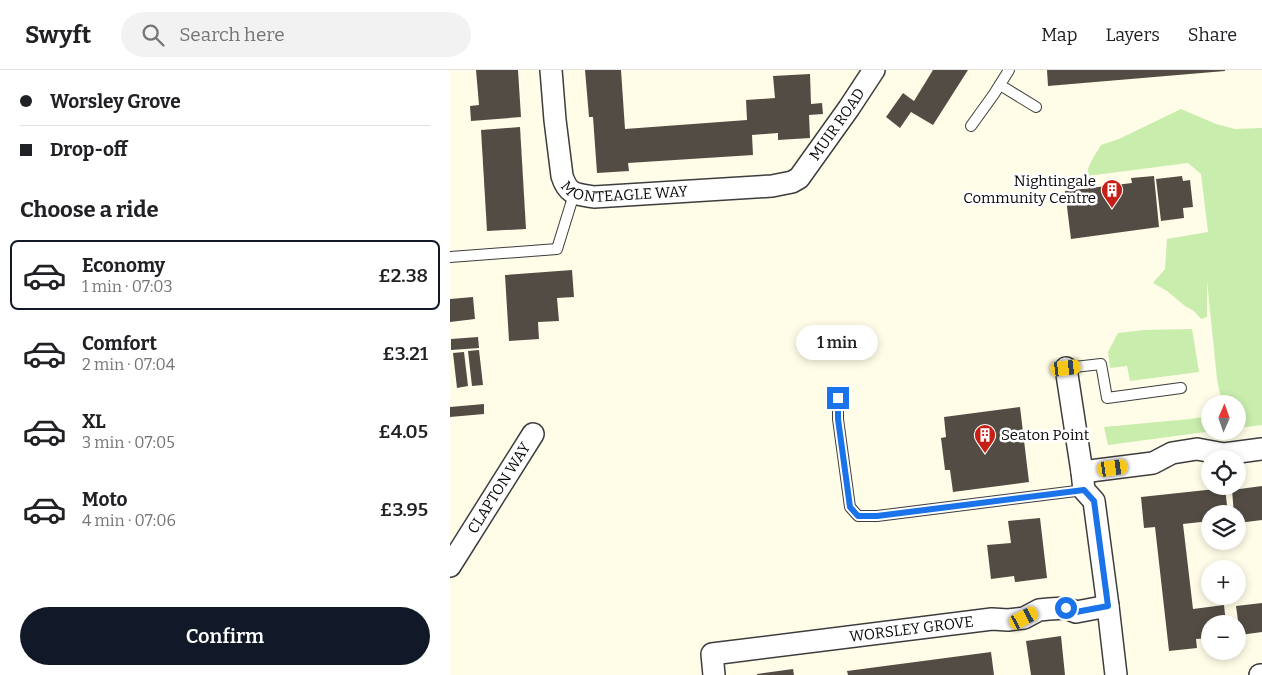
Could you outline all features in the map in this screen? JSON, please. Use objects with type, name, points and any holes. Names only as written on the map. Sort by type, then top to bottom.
[{"type":"street","name":"MONTEAGLE WAY","points":[[551,70],[562,176],[564,185],[574,194],[594,197],[762,186],[792,182],[799,178]]},
{"type":"street","name":"MUIR ROAD","points":[[799,178],[874,70]]},
{"type":"street","points":[[1066,368],[1083,481],[1094,501],[1116,675]]},
{"type":"street","name":"CLAPTON WAY","points":[[450,566],[534,434]]},
{"type":"street","points":[[1083,481],[1153,463],[1172,453],[1197,449],[1224,454],[1262,449]]},
{"type":"street","name":"WORSLEY GROVE","points":[[713,665],[992,619],[1024,618],[1038,610],[1066,608],[1076,612],[1108,606]]},
{"type":"lane","points":[[971,126],[1009,70]]},
{"type":"lane","points":[[1000,85],[1036,107]]},
{"type":"lane","points":[[450,257],[557,249],[574,194]]},
{"type":"lane","points":[[1066,368],[1101,364],[1107,398],[1181,388]]},
{"type":"lane","points":[[838,398],[838,419],[850,507],[858,516],[877,516],[1083,481]]},
{"type":"green space","points":[[1181,109],[1216,124],[1235,129],[1262,128],[1262,425],[1246,427],[1246,395],[1220,395],[1207,281],[1207,317],[1201,319],[1194,311],[1153,283],[1165,269],[1167,239],[1208,232],[1201,174],[1188,163],[1087,176],[1090,164],[1101,145],[1119,139]]},
{"type":"green space","points":[[1192,329],[1199,372],[1130,381],[1127,366],[1110,368],[1108,352],[1118,333],[1144,330]]},
{"type":"green space","points":[[1201,417],[1201,433],[1108,445],[1104,427]]},
{"type":"building","points":[[476,70],[518,70],[521,117],[471,121],[470,106],[479,105]]},
{"type":"building","points":[[585,70],[621,70],[625,129],[747,120],[746,100],[775,98],[773,76],[810,74],[811,104],[822,103],[823,114],[809,115],[810,138],[778,140],[778,133],[752,135],[753,155],[628,163],[629,171],[597,173],[593,117],[589,117]]},
{"type":"building","points":[[933,70],[968,70],[933,125],[911,112],[900,128],[886,117],[903,93],[914,101]]},
{"type":"building","points":[[1047,70],[1225,70],[1225,71],[1048,86]]},
{"type":"building","points":[[520,127],[526,229],[487,231],[481,130]]},
{"type":"building","name":"Nightingale Community Centre","points":[[1154,176],[1159,227],[1071,239],[1065,191],[1132,183],[1131,178]]},
{"type":"building","points":[[1182,176],[1183,181],[1190,180],[1193,207],[1183,208],[1184,218],[1161,221],[1156,179]]},
{"type":"building","points":[[572,270],[574,297],[557,298],[559,321],[538,322],[539,339],[509,341],[505,275]]},
{"type":"building","points":[[473,297],[475,319],[450,322],[450,299]]},
{"type":"building","points":[[478,337],[479,348],[451,350],[451,339]]},
{"type":"building","points":[[479,350],[483,385],[472,386],[468,351]]},
{"type":"building","points":[[464,352],[468,386],[457,388],[453,353]]},
{"type":"building","points":[[484,404],[484,414],[450,417],[450,407]]},
{"type":"building","name":"Seaton Point","points":[[1020,407],[1029,482],[953,492],[950,470],[945,470],[941,438],[946,437],[944,417]]},
{"type":"building","points":[[1262,486],[1262,520],[1246,522],[1246,505],[1233,505],[1232,495],[1246,495],[1246,488]]},
{"type":"building","points":[[1201,491],[1201,495],[1226,495],[1227,505],[1201,505],[1201,522],[1183,524],[1193,609],[1224,605],[1225,615],[1201,615],[1201,639],[1196,639],[1197,648],[1169,651],[1155,527],[1144,528],[1141,497]]},
{"type":"building","points":[[1040,518],[1047,578],[1015,582],[1014,576],[991,579],[987,545],[1011,543],[1008,521]]},
{"type":"building","points":[[1262,603],[1262,632],[1246,634],[1246,615],[1237,615],[1236,606]]},
{"type":"building","points":[[1061,636],[1065,675],[1031,675],[1026,641]]},
{"type":"building","points":[[991,652],[994,675],[848,675],[847,671]]},
{"type":"building","points":[[793,669],[794,675],[757,675],[757,674]]},
{"type":"place","name":"Nightingale Community Centre","points":[[1112,209]]},
{"type":"place","name":"Seaton Point","points":[[985,454]]},
{"type":"route","points":[[838,398],[838,419],[850,507],[858,516],[877,516],[1084,490],[1094,501],[1108,606],[1076,612],[1066,608]]}]
